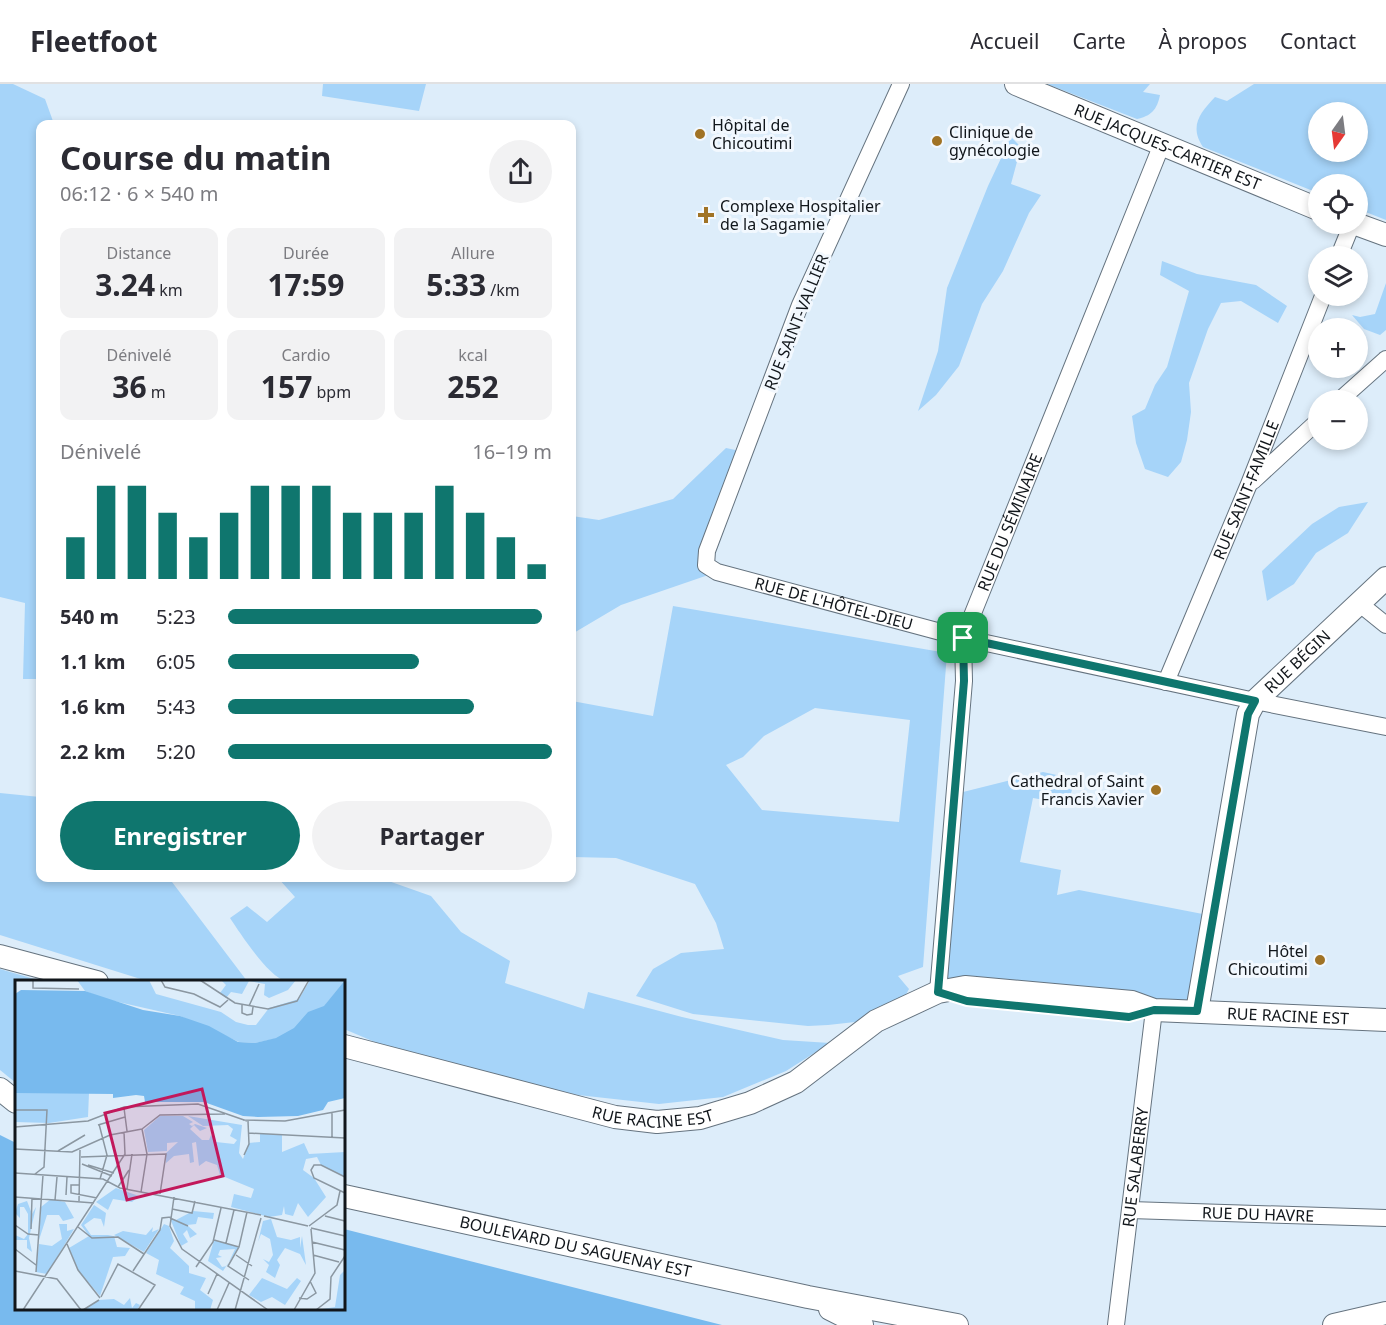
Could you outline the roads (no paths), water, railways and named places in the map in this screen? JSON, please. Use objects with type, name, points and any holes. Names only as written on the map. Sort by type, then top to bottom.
[{"type":"street","name":"RUE SAINT-VALLIER","points":[[706,564],[707,551],[800,305],[901,84]]},
{"type":"street","name":"RUE JACQUES-CARTIER EST","points":[[1016,84],[1308,204]]},
{"type":"street","name":"RUE DU SÉMINAIRE","points":[[938,992],[964,681],[963,638],[1162,144]]},
{"type":"street","points":[[1368,229],[1386,236]]},
{"type":"street","name":"RUE SAINT-FAMILLE","points":[[1166,682],[1249,484],[1319,306]]},
{"type":"street","points":[[1351,390],[1386,359]]},
{"type":"street","points":[[1249,484],[1308,430]]},
{"type":"street","name":"RUE DE L'HÔTEL-DIEU","points":[[706,564],[717,572],[963,638],[1386,727]]},
{"type":"street","name":"RUE BÉGIN","points":[[1197,1011],[1248,714],[1255,701],[1386,578]]},
{"type":"street","points":[[1360,603],[1386,625]]},
{"type":"street","points":[[0,956],[93,980]]},
{"type":"street","name":"RUE RACINE EST","points":[[345,1046],[615,1117],[657,1122],[700,1118],[750,1103],[796,1082],[876,1021],[938,992],[964,987],[1132,1002],[1154,1010],[1386,1020]]},
{"type":"street","name":"RUE SALABERRY","points":[[1116,1325],[1154,1010]]},
{"type":"street","points":[[0,1089],[15,1100]]},
{"type":"street","name":"BOULEVARD DU SAGUENAY EST","points":[[345,1196],[808,1297],[957,1325]]},
{"type":"street","name":"RUE DU HAVRE","points":[[1130,1209],[1386,1218]]},
{"type":"street","name":"BOULEVARD DU SAGUENAY EST","points":[[808,1297],[862,1325]]},
{"type":"street","points":[[1334,1325],[1386,1313]]},
{"type":"place","name":"Hôpital de Chicoutimi","points":[[700,134]]},
{"type":"place","name":"Clinique de gynécologie","points":[[937,141]]},
{"type":"place","name":"Complexe Hospitalier de la Sagamie","points":[[706,215]]},
{"type":"place","name":"Cathedral of Saint Francis Xavier","points":[[1156,790]]},
{"type":"place","name":"Hôtel Chicoutimi","points":[[1320,960]]}]
